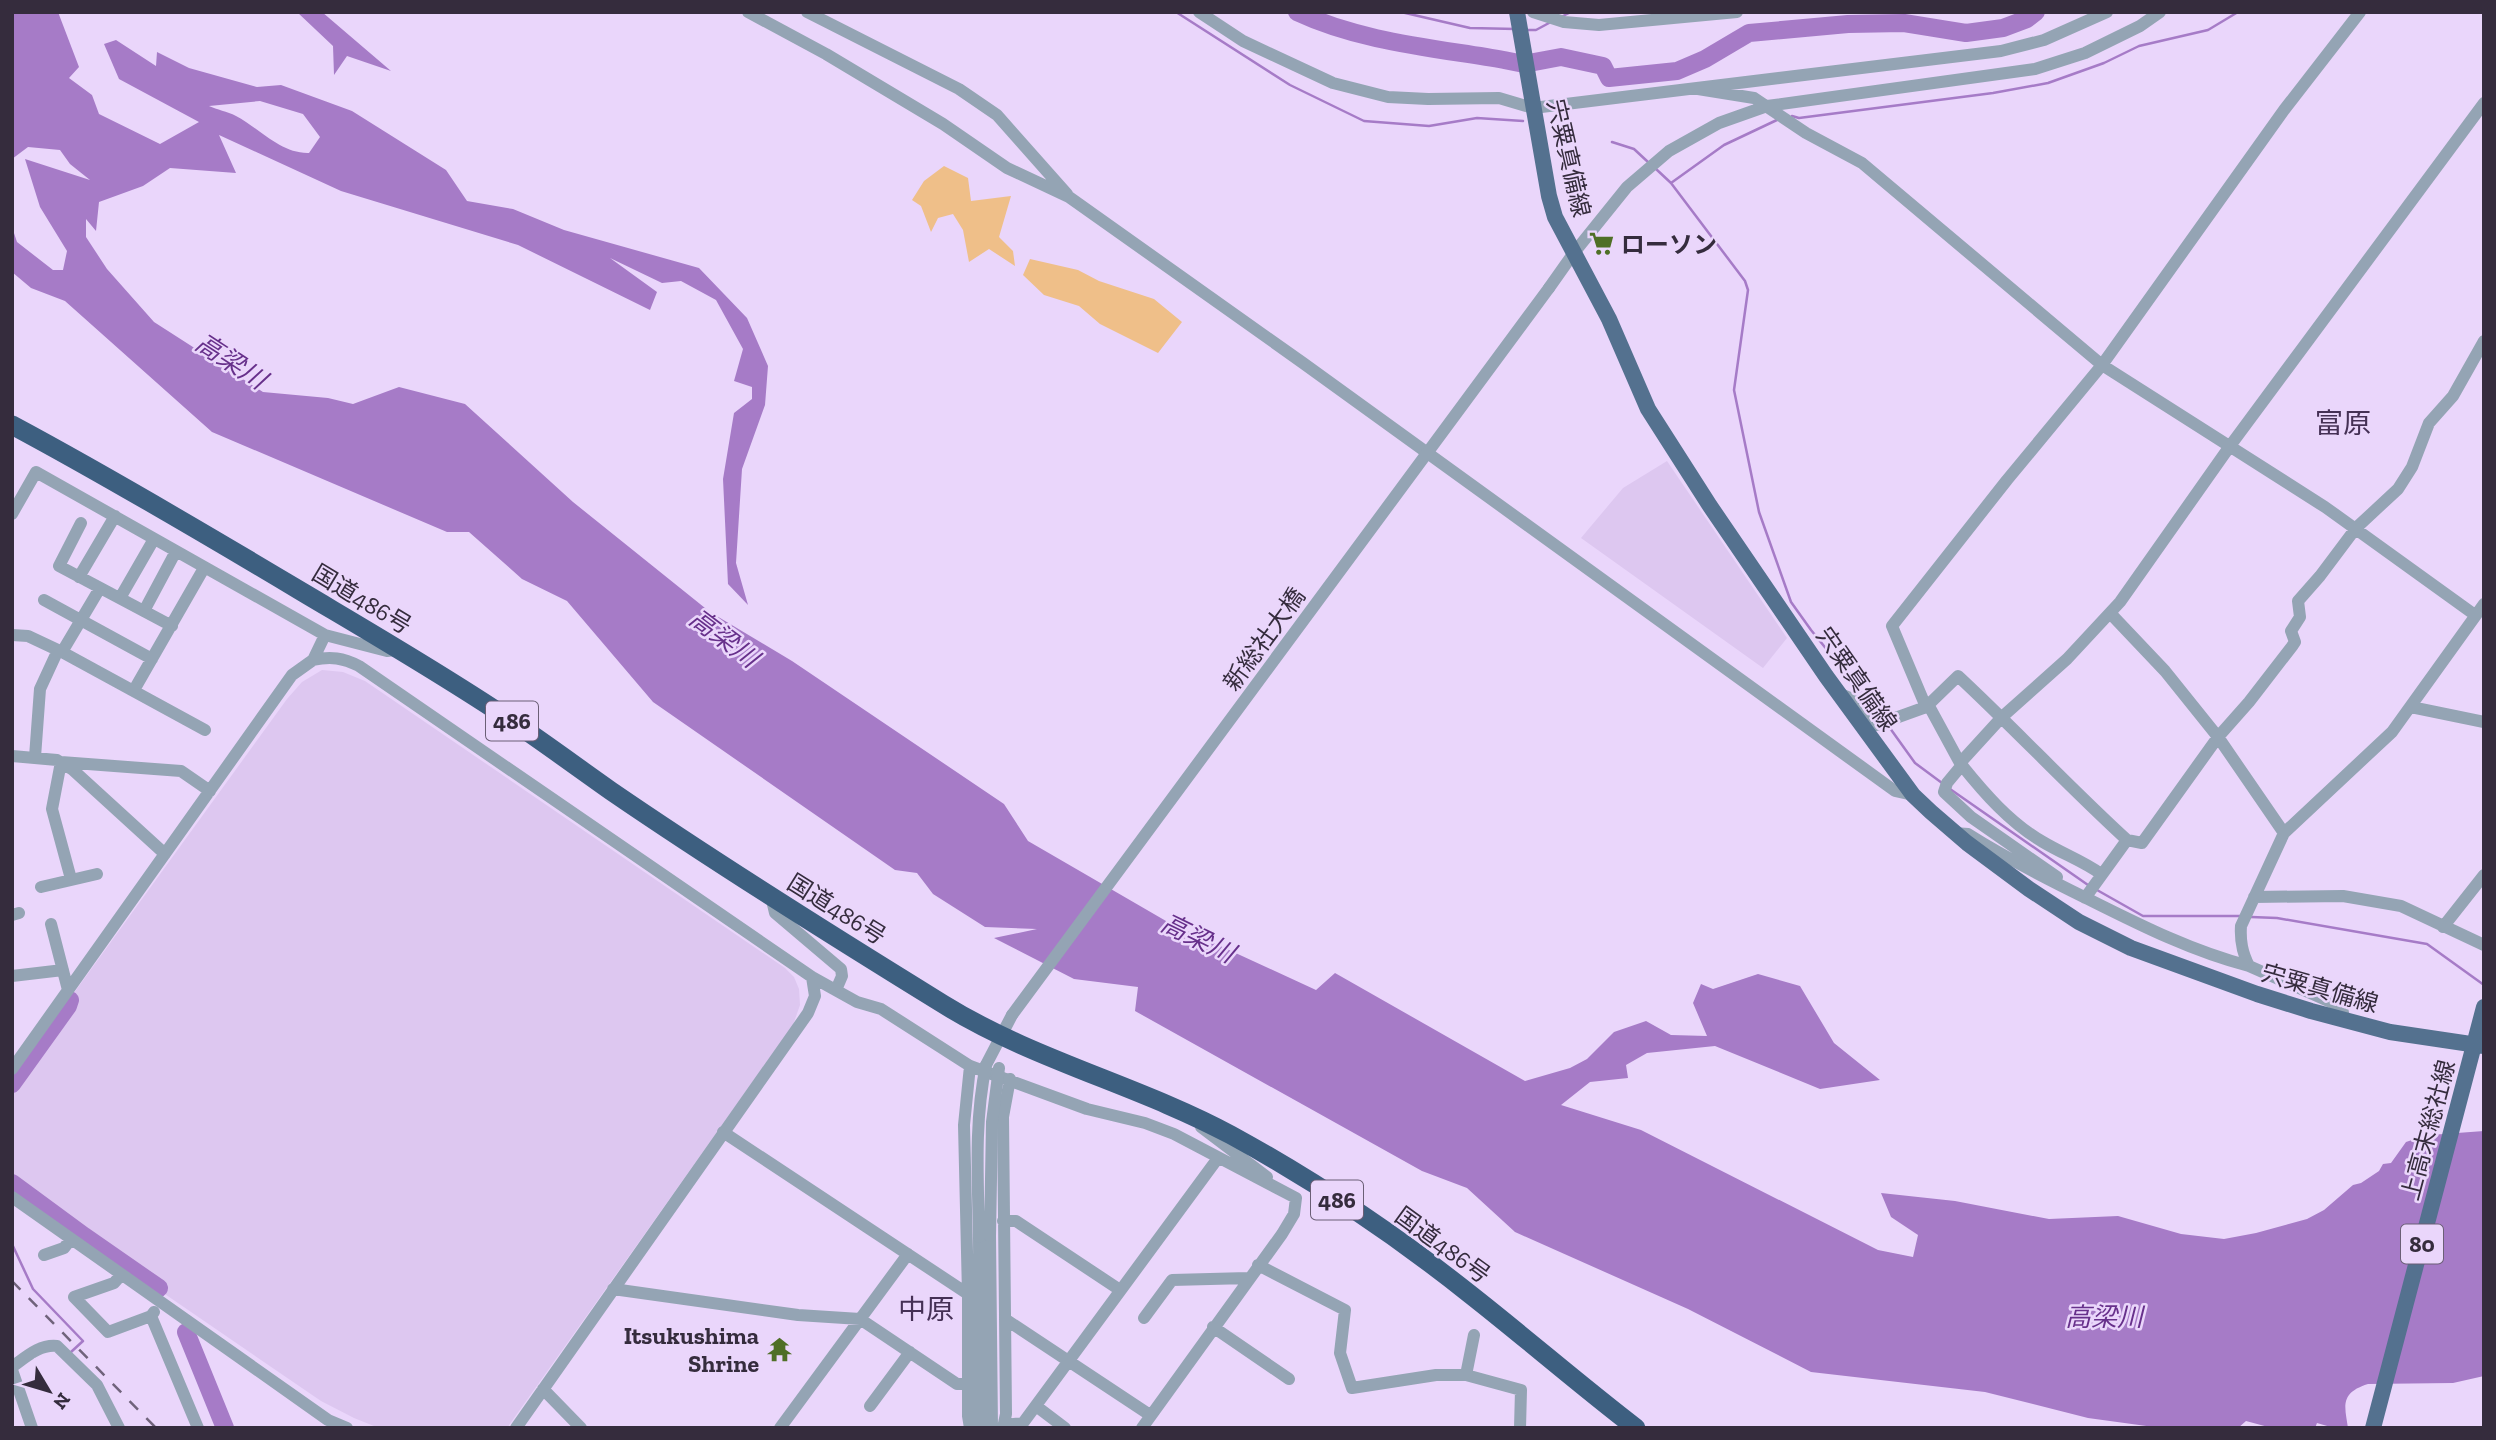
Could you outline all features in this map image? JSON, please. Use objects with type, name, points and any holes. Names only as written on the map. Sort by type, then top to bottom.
[{"type":"highway","name":"国道486号","points":[[12,425],[133,491],[399,649],[508,718],[612,792],[771,896],[958,1013],[1000,1036],[1173,1107],[1243,1142],[1320,1188],[1410,1249],[1470,1294],[1636,1428]]},
{"type":"main road","name":"宍粟真備線","points":[[1518,17],[1555,217],[1609,318],[1648,409],[1710,506],[1838,693],[1913,795],[1954,833],[2029,889],[2079,922],[2131,948],[2257,994],[2344,1019],[2476,1050]]},
{"type":"main road","name":"上高末総社線","points":[[2373,1428],[2476,1050],[2484,1007]]},
{"type":"street","points":[[748,12],[943,124],[1007,168],[1069,197],[1895,791],[1913,795]]},
{"type":"street","points":[[807,12],[960,89],[997,116],[1069,197]]},
{"type":"street","points":[[1199,12],[1243,41],[1333,83],[1388,97],[1499,98],[1532,104],[1698,89],[2001,51],[2044,40],[2107,12]]},
{"type":"street","points":[[1533,12],[1564,22],[1599,25],[1737,12]]},
{"type":"street","name":"新総社大橋","points":[[985,1236],[977,1133],[979,1097],[986,1065],[1012,1014],[1573,254],[1627,187],[1669,151],[1719,123],[1767,106],[2035,69],[2085,53],[2140,26],[2160,12]]},
{"type":"street","points":[[2093,887],[2081,860],[2043,842],[2007,815],[1961,764],[1927,706],[1892,626],[2102,365],[2284,110],[2360,12]]},
{"type":"street","points":[[1698,89],[1754,98],[1806,133],[1862,163],[2102,365],[2356,528],[2475,615]]},
{"type":"street","points":[[2344,1019],[2342,1007],[2249,965],[2220,958],[2183,944],[2093,887],[1971,817],[1944,792],[1945,786],[1961,764],[2002,717],[2067,659],[2126,594],[2230,446],[2484,103]]},
{"type":"street","points":[[1838,693],[1855,700],[1876,726],[1927,706],[1958,676],[2002,717],[2079,797],[2127,840],[2142,843],[2218,737],[2293,645],[2295,642],[2291,631],[2300,617],[2298,601],[2335,558],[2356,528],[2398,489],[2412,467],[2429,422],[2453,396],[2484,341]]},
{"type":"street","points":[[12,514],[36,472],[175,553],[325,635],[387,651],[399,649]]},
{"type":"street","points":[[79,577],[114,516]]},
{"type":"street","points":[[81,523],[58,566],[172,626]]},
{"type":"street","points":[[120,598],[154,540]]},
{"type":"street","points":[[144,611],[175,553]]},
{"type":"street","points":[[134,690],[204,568]]},
{"type":"street","points":[[35,757],[40,689],[60,651],[100,588]]},
{"type":"street","points":[[44,600],[152,659]]},
{"type":"street","points":[[2249,965],[2243,955],[2240,941],[2241,926],[2284,833],[2392,732],[2484,604]]},
{"type":"street","points":[[2110,613],[2165,671],[2218,737],[2284,833]]},
{"type":"street","points":[[12,635],[28,636],[60,651],[205,730]]},
{"type":"street","points":[[313,660],[325,635]]},
{"type":"street","points":[[12,1069],[292,675],[313,660],[328,657],[344,659],[359,666],[813,977],[857,1002],[881,1009],[970,1066],[1087,1109],[1145,1123],[1174,1134],[1296,1198]]},
{"type":"street","points":[[2411,707],[2484,722]]},
{"type":"street","points":[[12,755],[61,762],[181,771],[210,791]]},
{"type":"street","points":[[61,762],[165,854]]},
{"type":"street","points":[[61,762],[52,809],[71,880]]},
{"type":"street","points":[[1954,833],[1968,834],[2053,883],[2093,887]]},
{"type":"street","points":[[2093,887],[2127,840]]},
{"type":"street","points":[[41,887],[97,873]]},
{"type":"street","points":[[2443,927],[2484,875]]},
{"type":"street","points":[[771,896],[775,913],[841,969],[842,976],[836,990]]},
{"type":"street","points":[[2253,897],[2343,896],[2401,906],[2484,945]]},
{"type":"street","points":[[51,924],[68,990]]},
{"type":"street","points":[[12,976],[63,970]]},
{"type":"street","points":[[516,1428],[808,1013],[815,996],[813,977]]},
{"type":"street","points":[[980,1428],[985,1236],[1000,1036]]},
{"type":"street","points":[[970,1066],[964,1125],[970,1428]]},
{"type":"street","points":[[999,1427],[1006,1414],[1003,1117],[1010,1079]]},
{"type":"street","points":[[1173,1107],[1296,1198]]},
{"type":"street","points":[[723,1132],[968,1294]]},
{"type":"street","points":[[999,1427],[1023,1423],[1218,1158]]},
{"type":"street","points":[[12,1197],[332,1425],[347,1428]]},
{"type":"street","points":[[1142,1428],[1294,1214],[1296,1198]]},
{"type":"street","points":[[1003,1221],[1016,1221],[1120,1290]]},
{"type":"street","points":[[985,1236],[999,1427]]},
{"type":"street","points":[[44,1255],[64,1248],[71,1239]]},
{"type":"street","points":[[780,1428],[908,1254]]},
{"type":"street","points":[[1258,1265],[1345,1310],[1340,1353],[1352,1388],[1436,1376],[1466,1375],[1521,1390],[1520,1428]]},
{"type":"street","points":[[121,1275],[114,1283],[74,1297],[108,1332],[151,1317],[161,1304]]},
{"type":"street","points":[[1144,1318],[1172,1280],[1248,1278]]},
{"type":"street","points":[[613,1289],[797,1315],[860,1319],[957,1384],[968,1384]]},
{"type":"street","points":[[151,1317],[198,1428]]},
{"type":"street","points":[[1005,1319],[1150,1415]]},
{"type":"street","points":[[1213,1327],[1289,1379]]},
{"type":"street","points":[[1466,1375],[1475,1335]]},
{"type":"street","points":[[32,1428],[12,1369],[46,1346],[57,1346],[97,1385],[118,1428]]},
{"type":"street","points":[[870,1406],[910,1352]]},
{"type":"street","points":[[543,1390],[581,1428]]},
{"type":"street","points":[[1036,1406],[1065,1428]]},
{"type":"shaded area","points":[[944,166],[968,178],[971,201],[1011,196],[999,237],[1013,251],[1015,266],[989,249],[969,262],[963,230],[953,214],[938,218],[931,232],[921,206],[912,200],[924,181]]},
{"type":"shaded area","points":[[1030,259],[1078,270],[1099,281],[1154,299],[1182,322],[1158,353],[1100,324],[1079,306],[1044,295],[1023,275]]},
{"type":"shaded area","points":[[1667,461],[1787,638],[1763,668],[1581,538],[1623,488]]},
{"type":"shaded area","points":[[322,670],[343,672],[365,681],[785,968],[794,977],[799,989],[800,1005],[793,1025],[507,1428],[379,1428],[354,1418],[321,1401],[159,1290],[161,1287],[12,1180],[12,1091],[76,1001],[71,997],[287,699],[302,682]]},
{"type":"water","name":"高梁川","points":[[12,12],[58,12],[79,67],[69,78],[92,95],[99,114],[160,144],[199,122],[119,79],[104,44],[116,40],[156,66],[157,52],[189,68],[257,87],[281,85],[352,111],[446,170],[467,201],[513,209],[564,230],[699,268],[747,318],[768,366],[765,405],[742,469],[736,563],[748,605],[728,584],[723,479],[734,413],[752,399],[752,387],[734,381],[743,349],[716,300],[681,281],[662,283],[610,258],[657,292],[650,310],[518,245],[341,191],[219,135],[236,173],[170,168],[143,186],[99,202],[96,231],[86,219],[86,237],[107,269],[154,322],[263,392],[328,398],[353,404],[399,387],[465,404],[573,502],[710,612],[792,661],[1004,804],[1028,841],[1166,921],[1316,990],[1335,973],[1525,1081],[1570,1068],[1587,1059],[1614,1032],[1646,1021],[1671,1035],[1707,1036],[1693,1003],[1701,984],[1713,989],[1758,974],[1800,986],[1834,1043],[1880,1080],[1820,1089],[1715,1046],[1647,1053],[1626,1065],[1628,1078],[1590,1082],[1561,1105],[1641,1130],[1878,1250],[1913,1257],[1918,1235],[1891,1217],[1881,1193],[1955,1201],[2049,1219],[2118,1216],[2181,1234],[2224,1239],[2256,1233],[2307,1219],[2324,1210],[2353,1185],[2379,1171],[2383,1164],[2391,1163],[2406,1142],[2430,1135],[2484,1131],[2484,1376],[2453,1383],[2368,1384],[2348,1396],[2345,1407],[2348,1428],[2334,1428],[2317,1423],[2315,1428],[2272,1428],[2246,1421],[2238,1428],[2161,1428],[2088,1418],[1985,1392],[1811,1372],[1688,1309],[1515,1232],[1467,1188],[1422,1171],[1135,1011],[1138,987],[1074,979],[994,938],[1037,929],[985,927],[933,894],[917,873],[895,870],[653,702],[567,601],[522,579],[469,532],[447,532],[212,432],[65,301],[31,288],[12,272],[12,227],[17,242],[53,270],[63,270],[67,251],[40,207],[25,159],[90,180],[70,164],[60,150],[28,147],[12,159]],"holes":[[[260,101],[303,114],[320,137],[309,153],[280,145],[236,116],[209,106]]]},
{"type":"water","points":[[297,12],[322,12],[391,71],[347,56],[334,75],[333,46]]},
{"type":"waterway","points":[[1176,12],[1290,85],[1364,121],[1429,126],[1477,118],[1523,121]]},
{"type":"waterway","points":[[1297,12],[1372,37],[1524,64],[1561,57],[1603,66],[1609,78],[1677,71],[1705,59],[1749,33],[1848,24],[1904,23],[1966,33],[2003,28],[2027,19],[2036,12]]},
{"type":"waterway","points":[[1401,12],[1470,28],[1516,29]]},
{"type":"waterway","points":[[1561,17],[1571,12]]},
{"type":"waterway","points":[[1792,116],[1799,118],[1993,93],[2048,83],[2104,63],[2139,46],[2208,30],[2238,12]]},
{"type":"waterway","points":[[1526,30],[1536,30],[1549,23]]},
{"type":"waterway","points":[[1671,183],[1724,145],[1779,119]]},
{"type":"waterway","points":[[1559,127],[1569,130]]},
{"type":"waterway","points":[[1612,142],[1634,149],[1648,162]]},
{"type":"waterway","points":[[1656,169],[1671,183],[1745,281],[1748,290],[1734,390],[1759,512],[1791,602],[1883,719]]},
{"type":"waterway","points":[[1887,724],[1915,763],[1942,783]]},
{"type":"waterway","points":[[1950,789],[2088,885]]},
{"type":"waterway","points":[[2097,890],[2143,916],[2241,916]]},
{"type":"waterway","points":[[2251,917],[2277,918],[2427,944],[2484,985]]},
{"type":"waterway","points":[[12,1084],[70,1000]]},
{"type":"waterway","points":[[12,1183],[159,1288]]},
{"type":"waterway","points":[[12,1244],[33,1289],[83,1341],[71,1352]]},
{"type":"waterway","points":[[186,1332],[225,1428]]},
{"type":"railway","points":[[12,1281],[156,1428]]},
{"type":"place","name":"ローソン","points":[[1601,244]]},
{"type":"place","name":"Itsukushima Shrine","points":[[779,1349]]},
{"type":"district","name":"富原","points":[[2343,423]]},
{"type":"district","name":"中原","points":[[926,1309]]}]
